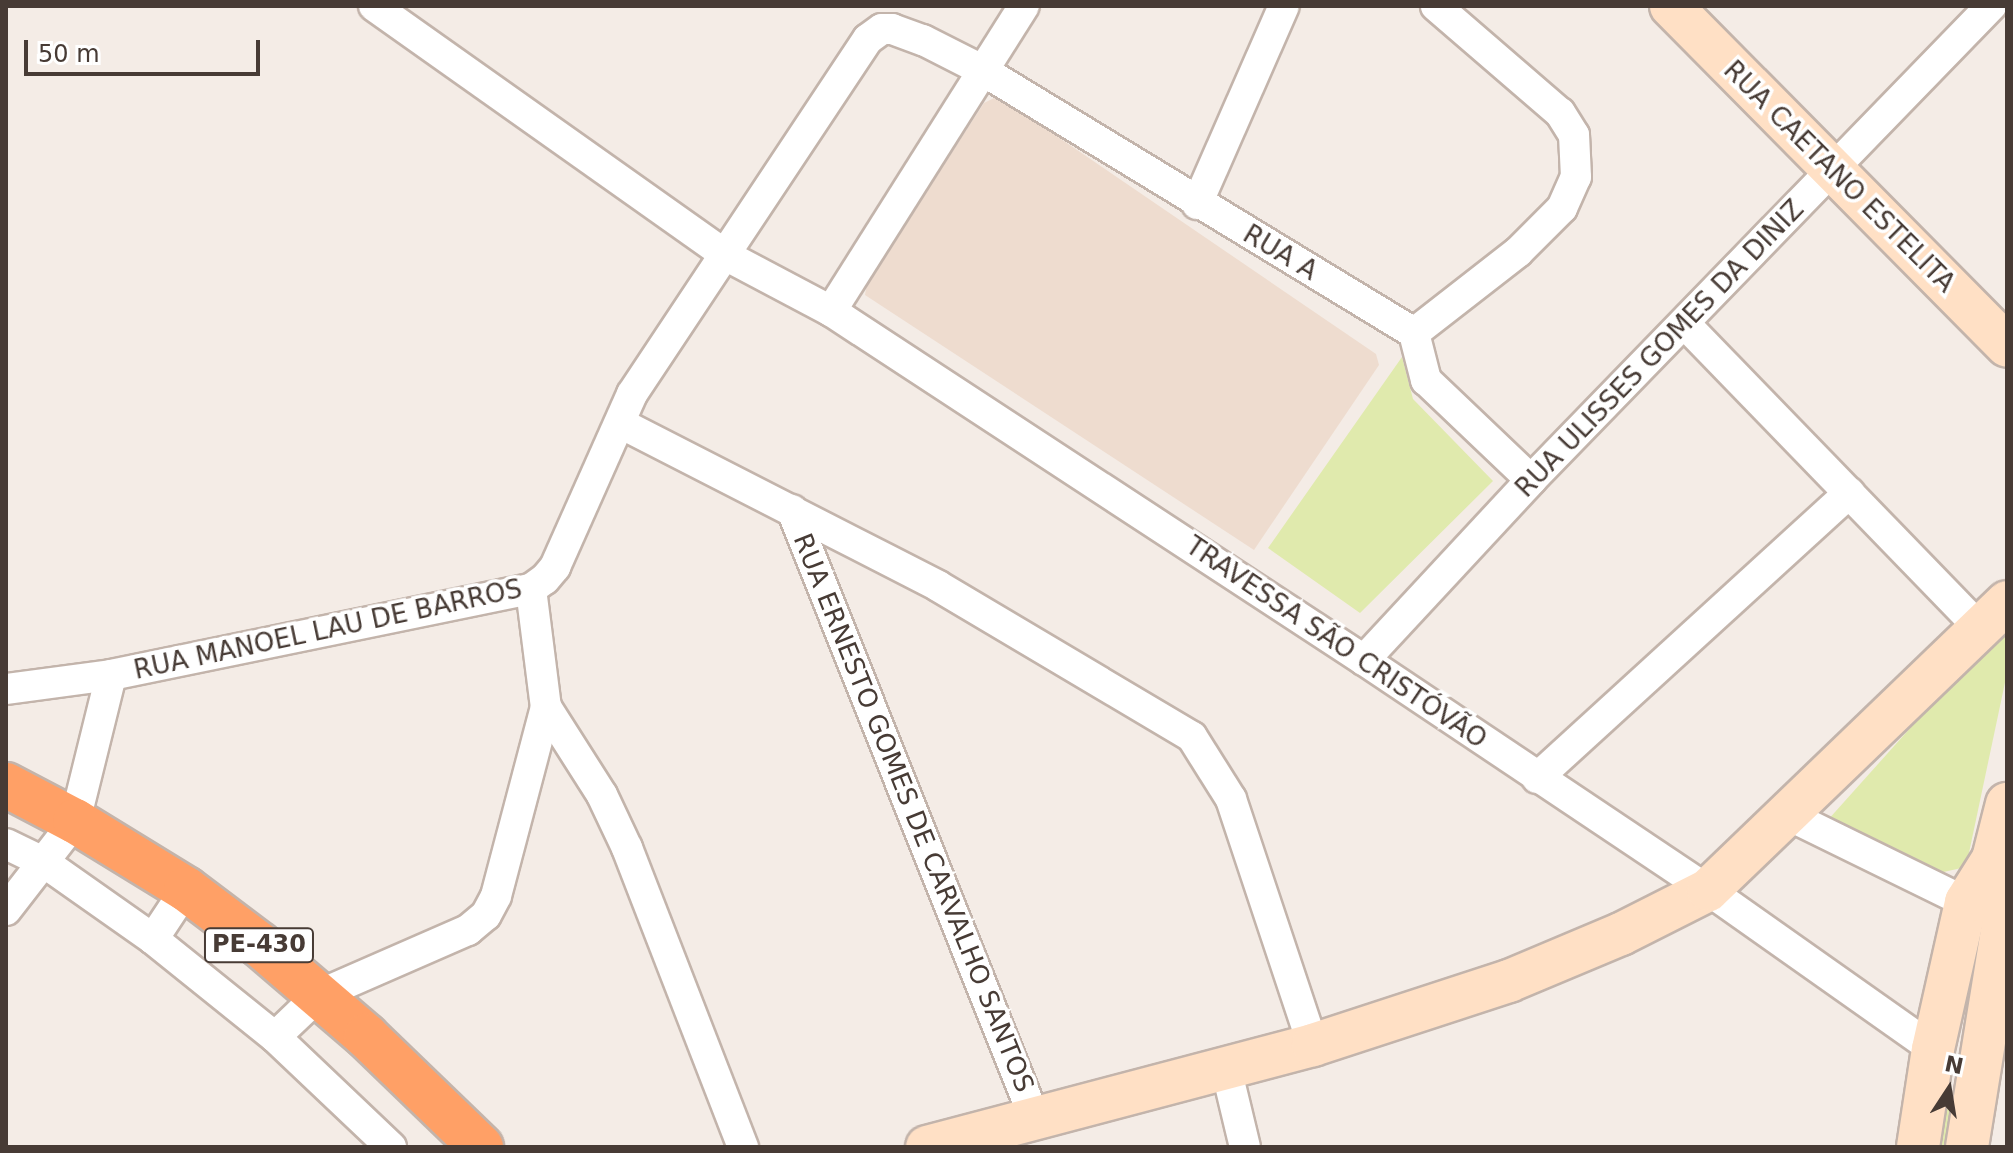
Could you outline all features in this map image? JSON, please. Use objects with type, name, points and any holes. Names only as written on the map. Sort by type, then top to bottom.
[{"type":"highway","name":"PE-430","points":[[6,785],[75,821],[186,889],[319,995],[481,1147]]},
{"type":"street","name":"TRAVESSA SÃO CRISTÓVÃO","points":[[374,6],[727,256],[831,311],[1364,660],[1708,890],[1933,1049]]},
{"type":"street","points":[[831,311],[1024,6]]},
{"type":"street","points":[[1197,204],[1284,6]]},
{"type":"street","points":[[1436,6],[1560,113],[1574,135],[1576,177],[1562,208],[1518,252],[1414,333],[1426,380],[1531,480]]},
{"type":"street","name":"RUA CAETANO ESTELITA","points":[[1671,6],[2007,346]]},
{"type":"street","name":"RUA ULISSES GOMES DA DINIZ","points":[[1364,660],[1531,480],[1686,325],[1991,6]]},
{"type":"street","name":"RUA A","points":[[868,39],[882,29],[892,29],[923,40],[982,70],[1197,204],[1414,333]]},
{"type":"street","name":"RUA MANOEL LAU DE BARROS","points":[[6,689],[111,675],[531,589],[555,567],[632,394],[727,256],[868,39]]},
{"type":"street","points":[[927,1147],[1313,1045],[1509,981],[1621,934],[1708,890],[1994,615],[1849,493],[1686,325]]},
{"type":"street","points":[[620,423],[938,586],[1192,737],[1231,799],[1313,1045]]},
{"type":"street","points":[[1537,778],[1849,493]]},
{"type":"street","name":"RUA ERNESTO GOMES DE CARVALHO SANTOS","points":[[792,510],[1034,1117]]},
{"type":"street","points":[[275,1037],[319,995],[468,930],[486,915],[496,896],[546,707],[531,589]]},
{"type":"street","points":[[6,910],[75,821],[111,675]]},
{"type":"street","points":[[546,707],[602,795],[627,848],[743,1147]]},
{"type":"street","points":[[1967,1147],[1985,907],[2007,804]]},
{"type":"street","points":[[1786,814],[1985,907]]},
{"type":"street","points":[[6,844],[45,863],[153,939],[275,1037],[391,1147]]},
{"type":"street","points":[[153,939],[186,889]]},
{"type":"street","points":[[1918,1147],[1933,1049],[1985,907]]},
{"type":"street","points":[[1226,1068],[1245,1147]]},
{"type":"shaded area","points":[[998,96],[1376,354],[1379,365],[1254,550],[865,295],[867,283],[984,103]]},
{"type":"green space","points":[[1402,357],[1413,399],[1493,481],[1360,613],[1268,548]]},
{"type":"green space","points":[[2007,620],[2007,673],[1966,867],[1930,875],[1827,821]]},
{"type":"green space","points":[[1934,1107],[1965,1112],[1959,1147],[1927,1147]]}]
